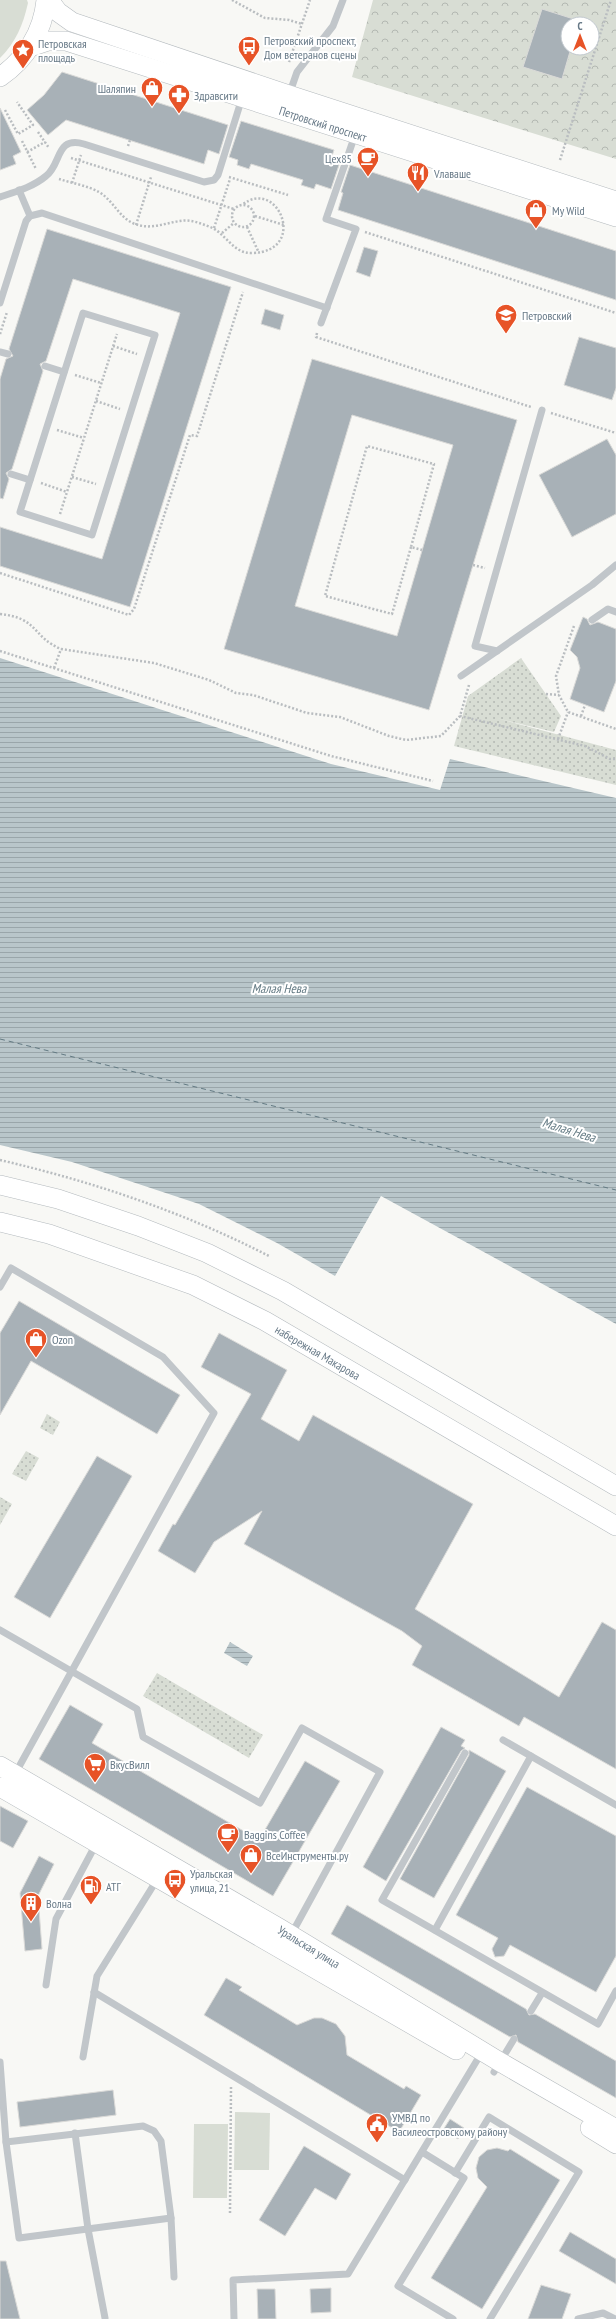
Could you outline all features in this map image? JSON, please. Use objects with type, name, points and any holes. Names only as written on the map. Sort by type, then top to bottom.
[{"type":"main road","points":[[0,77],[20,60],[30,48],[42,23],[46,0]]},
{"type":"main road","name":"Петровский проспект","points":[[49,0],[58,12],[72,22],[287,103],[557,190],[616,217]]},
{"type":"main road","name":"Петровский проспект","points":[[30,48],[48,41],[66,41],[242,97],[287,103]]},
{"type":"main road","name":"Петровский проспект","points":[[557,190],[616,201]]},
{"type":"main road","points":[[0,1185],[58,1199],[138,1226],[207,1254],[283,1291],[616,1486]]},
{"type":"main road","name":"набережная Макарова","points":[[0,1222],[49,1234],[121,1258],[206,1291],[265,1321],[616,1526]]},
{"type":"main road","name":"Уральская улица","points":[[6,1783],[291,1935],[616,2144]]},
{"type":"main road","name":"Уральская улица","points":[[102,1835],[158,1878],[480,2056]]},
{"type":"main road","name":"Уральская улица","points":[[497,2067],[616,2129]]},
{"type":"lane","points":[[287,103],[297,72],[333,26],[343,0]]},
{"type":"lane","points":[[0,197],[19,190],[48,175],[54,168],[58,154],[63,147],[71,143],[84,144],[204,182],[214,180],[218,173],[242,97]]},
{"type":"lane","points":[[321,323],[356,229],[326,219],[358,126]]},
{"type":"lane","points":[[19,190],[30,216]]},
{"type":"lane","points":[[0,303],[26,221],[30,216],[42,213],[326,308]]},
{"type":"lane","points":[[83,313],[120,324],[155,335],[92,535],[20,512],[83,313]]},
{"type":"lane","points":[[0,352],[8,354]]},
{"type":"lane","points":[[45,366],[64,372]]},
{"type":"lane","points":[[498,651],[475,646],[542,410]]},
{"type":"lane","points":[[11,474],[30,480]]},
{"type":"lane","points":[[461,676],[592,585],[616,565]]},
{"type":"lane","points":[[592,620],[608,610],[616,612]]},
{"type":"lane","points":[[0,1287],[11,1268],[163,1356],[214,1413],[71,1671],[6,1783]]},
{"type":"lane","points":[[0,1630],[137,1709],[143,1737],[260,1803],[302,1728],[380,1772],[291,1935]]},
{"type":"lane","points":[[503,1740],[616,1805]]},
{"type":"lane","points":[[465,1753],[382,1900],[598,2024],[616,1991]]},
{"type":"lane","points":[[435,1930],[531,1756]]},
{"type":"lane","points":[[46,1985],[56,1918],[102,1835]]},
{"type":"lane","points":[[83,2057],[97,1976],[158,1878]]},
{"type":"lane","points":[[94,1992],[405,2180]]},
{"type":"lane","points":[[531,2012],[542,1993]]},
{"type":"lane","points":[[497,2067],[514,2039]]},
{"type":"lane","points":[[234,2319],[233,2280],[348,2274],[480,2056]]},
{"type":"lane","points":[[0,2062],[6,2142],[19,2238],[171,2218]]},
{"type":"lane","points":[[455,2173],[489,2117],[580,2172],[490,2319]]},
{"type":"lane","points":[[6,2142],[143,2126],[154,2131],[161,2141],[171,2218],[174,2277]]},
{"type":"lane","points":[[75,2133],[88,2229],[105,2318]]},
{"type":"lane","points":[[422,2152],[464,2178],[398,2286],[453,2319]]},
{"type":"lane","points":[[578,2319],[603,2313],[615,2319]]},
{"type":"path","points":[[232,0],[265,18],[289,20],[302,24]]},
{"type":"path","points":[[286,68],[310,0]]},
{"type":"path","points":[[560,160],[611,0]]},
{"type":"path","points":[[5,110],[18,134],[33,125],[17,102]]},
{"type":"path","points":[[38,132],[50,149]]},
{"type":"path","points":[[22,141],[37,171]]},
{"type":"path","points":[[27,152],[45,142]]},
{"type":"path","points":[[72,183],[84,144]]},
{"type":"path","points":[[48,175],[100,193],[127,220],[136,225],[148,227],[181,220],[192,221],[214,228],[222,233],[234,248],[242,252],[259,253],[267,251],[279,241],[284,225],[281,213],[272,204],[256,199],[248,200],[234,209],[58,154]]},
{"type":"path","points":[[136,225],[154,167]]},
{"type":"path","points":[[218,173],[288,195]]},
{"type":"path","points":[[214,228],[231,177]]},
{"type":"path","points":[[234,209],[232,218],[234,223],[242,228],[247,227],[251,225],[255,216],[251,207],[242,205]]},
{"type":"path","points":[[255,216],[284,225]]},
{"type":"path","points":[[222,233],[234,223]]},
{"type":"path","points":[[247,227],[259,253]]},
{"type":"path","points":[[356,229],[616,313]]},
{"type":"path","points":[[0,573],[129,615],[134,609],[190,434],[197,436],[205,413],[244,293],[240,288]]},
{"type":"path","points":[[0,334],[9,305]]},
{"type":"path","points":[[321,323],[316,337],[616,433]]},
{"type":"path","points":[[57,524],[120,324]]},
{"type":"path","points":[[113,346],[148,357]]},
{"type":"path","points":[[64,372],[101,383]]},
{"type":"path","points":[[96,401],[130,412]]},
{"type":"path","points":[[47,427],[84,438]]},
{"type":"path","points":[[367,446],[434,464],[411,547],[392,614],[325,596],[367,446]]},
{"type":"path","points":[[72,477],[107,488]]},
{"type":"path","points":[[30,480],[67,492]]},
{"type":"path","points":[[411,547],[422,550]]},
{"type":"path","points":[[473,565],[486,568]]},
{"type":"path","points":[[0,614],[25,620],[52,646],[61,649],[154,663],[210,680],[236,693],[253,695],[308,713],[340,718],[389,736],[406,740],[441,736],[460,716],[474,667]]},
{"type":"path","points":[[574,626],[556,676],[559,695],[568,712],[616,729]]},
{"type":"path","points":[[54,668],[61,649]]},
{"type":"path","points":[[0,651],[331,756],[434,781]]},
{"type":"path","points":[[546,694],[559,695]]},
{"type":"path","points":[[581,716],[585,705]]},
{"type":"path","points":[[558,740],[568,712]]},
{"type":"path","points":[[460,716],[585,746],[610,759],[616,759]]},
{"type":"path","points":[[0,1160],[64,1175],[146,1202],[228,1235],[269,1256]]},
{"type":"path","points":[[230,2213],[231,2075]]},
{"type":"green space","points":[[0,0],[27,0],[28,3],[24,19],[15,39],[0,58]]},
{"type":"green space","points":[[373,0],[616,0],[616,159],[352,77]]},
{"type":"green space","points":[[521,658],[561,716],[554,732],[496,718],[616,750],[616,785],[454,746],[468,696]]},
{"type":"green space","points":[[47,1414],[60,1422],[53,1435],[40,1428]]},
{"type":"green space","points":[[26,1451],[39,1458],[26,1481],[12,1474]]},
{"type":"green space","points":[[0,1497],[12,1504],[0,1525]]},
{"type":"green space","points":[[157,1673],[263,1735],[249,1758],[143,1696]]},
{"type":"green space","points":[[235,2112],[270,2113],[269,2170],[234,2170]]},
{"type":"green space","points":[[194,2124],[228,2124],[227,2198],[193,2198]]},
{"type":"water","name":"Малая Нева","points":[[0,658],[331,764],[440,790],[450,759],[616,798],[616,1324],[381,1196],[335,1276],[277,1243],[199,1204],[72,1162],[0,1145]]},
{"type":"water","points":[[230,1642],[253,1656],[247,1666],[224,1653]]},
{"type":"building","points":[[542,9],[564,16],[560,16],[560,56],[569,56],[562,79],[523,67]]},
{"type":"building","points":[[62,72],[228,125],[219,154],[208,150],[204,164],[66,120],[48,135],[27,110],[44,95]]},
{"type":"building","points":[[0,108],[21,152],[13,156],[16,164],[0,170]]},
{"type":"building","points":[[241,121],[334,150],[331,159],[340,162],[331,189],[316,184],[314,189],[301,185],[303,180],[251,164],[249,169],[237,165],[238,160],[229,157]]},
{"type":"building","points":[[350,165],[616,251],[616,300],[338,210],[343,193],[341,192]]},
{"type":"building","points":[[47,229],[231,287],[130,607],[0,566],[0,527],[102,559],[180,313],[73,279],[46,361],[40,364],[43,371],[12,469],[6,473],[9,479],[3,499],[0,498],[0,379],[6,359],[13,356],[9,349]]},
{"type":"building","points":[[364,247],[378,251],[370,277],[356,272]]},
{"type":"building","points":[[265,309],[284,315],[280,330],[261,324]]},
{"type":"building","points":[[579,337],[616,348],[616,388],[612,400],[564,385]]},
{"type":"building","points":[[312,359],[517,420],[429,710],[224,649]],"holes":[[[352,415],[453,445],[397,636],[295,606]]]},
{"type":"building","points":[[607,439],[616,455],[616,514],[572,537],[539,475]]},
{"type":"building","points":[[583,617],[587,619],[590,625],[598,622],[616,629],[616,681],[604,712],[570,699],[580,668],[577,657],[570,650]]},
{"type":"building","points":[[19,1301],[180,1395],[157,1434],[31,1361],[0,1415],[0,1333]]},
{"type":"building","points":[[219,1333],[287,1370],[261,1419],[299,1441],[313,1415],[473,1504],[415,1609],[559,1697],[602,1622],[616,1630],[616,1769],[524,1717],[519,1726],[412,1665],[422,1646],[402,1631],[244,1544],[262,1511],[214,1542],[195,1573],[158,1551],[173,1524],[175,1525],[251,1394],[201,1367]]},
{"type":"building","points":[[97,1456],[132,1476],[50,1618],[14,1597]]},
{"type":"building","points":[[70,1705],[103,1724],[92,1743],[259,1840],[305,1761],[340,1781],[273,1896],[39,1759]]},
{"type":"building","points":[[441,1727],[465,1740],[461,1746],[465,1748],[461,1751],[386,1881],[363,1867]]},
{"type":"building","points":[[469,1750],[506,1771],[434,1898],[400,1879],[469,1755]]},
{"type":"building","points":[[527,1787],[616,1836],[616,1956],[596,1992],[510,1945],[504,1956],[495,1957],[492,1949],[498,1938],[456,1915]]},
{"type":"building","points":[[0,1806],[28,1821],[13,1848],[0,1841]]},
{"type":"building","name":"Волна","points":[[39,1856],[54,1864],[38,1896],[42,1949],[25,1951],[20,1893]]},
{"type":"building","points":[[347,1905],[526,2009],[529,2015],[535,2014],[616,2061],[616,2098],[518,2042],[516,2035],[510,2037],[331,1934]]},
{"type":"building","points":[[226,1978],[242,1987],[239,1990],[297,2025],[314,2018],[322,2018],[336,2024],[345,2036],[347,2055],[404,2089],[406,2086],[421,2095],[399,2132],[204,2015]]},
{"type":"building","points":[[113,2090],[116,2115],[20,2127],[17,2102]]},
{"type":"building","points":[[450,2119],[464,2128],[458,2139],[443,2130]]},
{"type":"building","points":[[304,2146],[351,2174],[336,2200],[315,2188],[285,2236],[259,2220]]},
{"type":"building","points":[[497,2148],[508,2151],[510,2149],[560,2180],[482,2309],[431,2278],[487,2187],[478,2178],[476,2168],[479,2157],[487,2150]]},
{"type":"building","points":[[570,2232],[616,2259],[616,2284],[559,2251]]},
{"type":"building","points":[[0,2261],[6,2261],[20,2319],[0,2319]]},
{"type":"building","points":[[541,2285],[571,2294],[562,2319],[528,2319]]},
{"type":"building","points":[[331,2288],[331,2312],[311,2313],[310,2289]]},
{"type":"building","points":[[257,2289],[275,2289],[276,2319],[258,2319]]},
{"type":"ferry route","points":[[0,1039],[616,1190]]},
{"type":"place","name":"Петровский проспект, Дом ветеранов сцены","points":[[249,66]]},
{"type":"place","name":"Петровская площадь","points":[[23,70]]},
{"type":"place","name":"Шаляпин","points":[[152,108]]},
{"type":"place","name":"Здравсити","points":[[179,114]]},
{"type":"place","name":"Цех85","points":[[368,178]]},
{"type":"place","name":"Vлаваше","points":[[418,192]]},
{"type":"place","name":"My Wild","points":[[536,230]]},
{"type":"place","name":"Петровский","points":[[506,334]]},
{"type":"place","name":"Ozon","points":[[36,1358]]},
{"type":"place","name":"ВкусВилл","points":[[95,1784]]},
{"type":"place","name":"Baggins Coffee","points":[[228,1854]]},
{"type":"place","name":"ВсеИнструменты.ру","points":[[251,1874]]},
{"type":"place","name":"Уральская улица, 21","points":[[175,1900]]},
{"type":"place","name":"АТГ","points":[[91,1906]]},
{"type":"place","name":"Волна","points":[[31,1922]]},
{"type":"place","name":"УМВД по Василеостровскому району","points":[[377,2144]]}]
